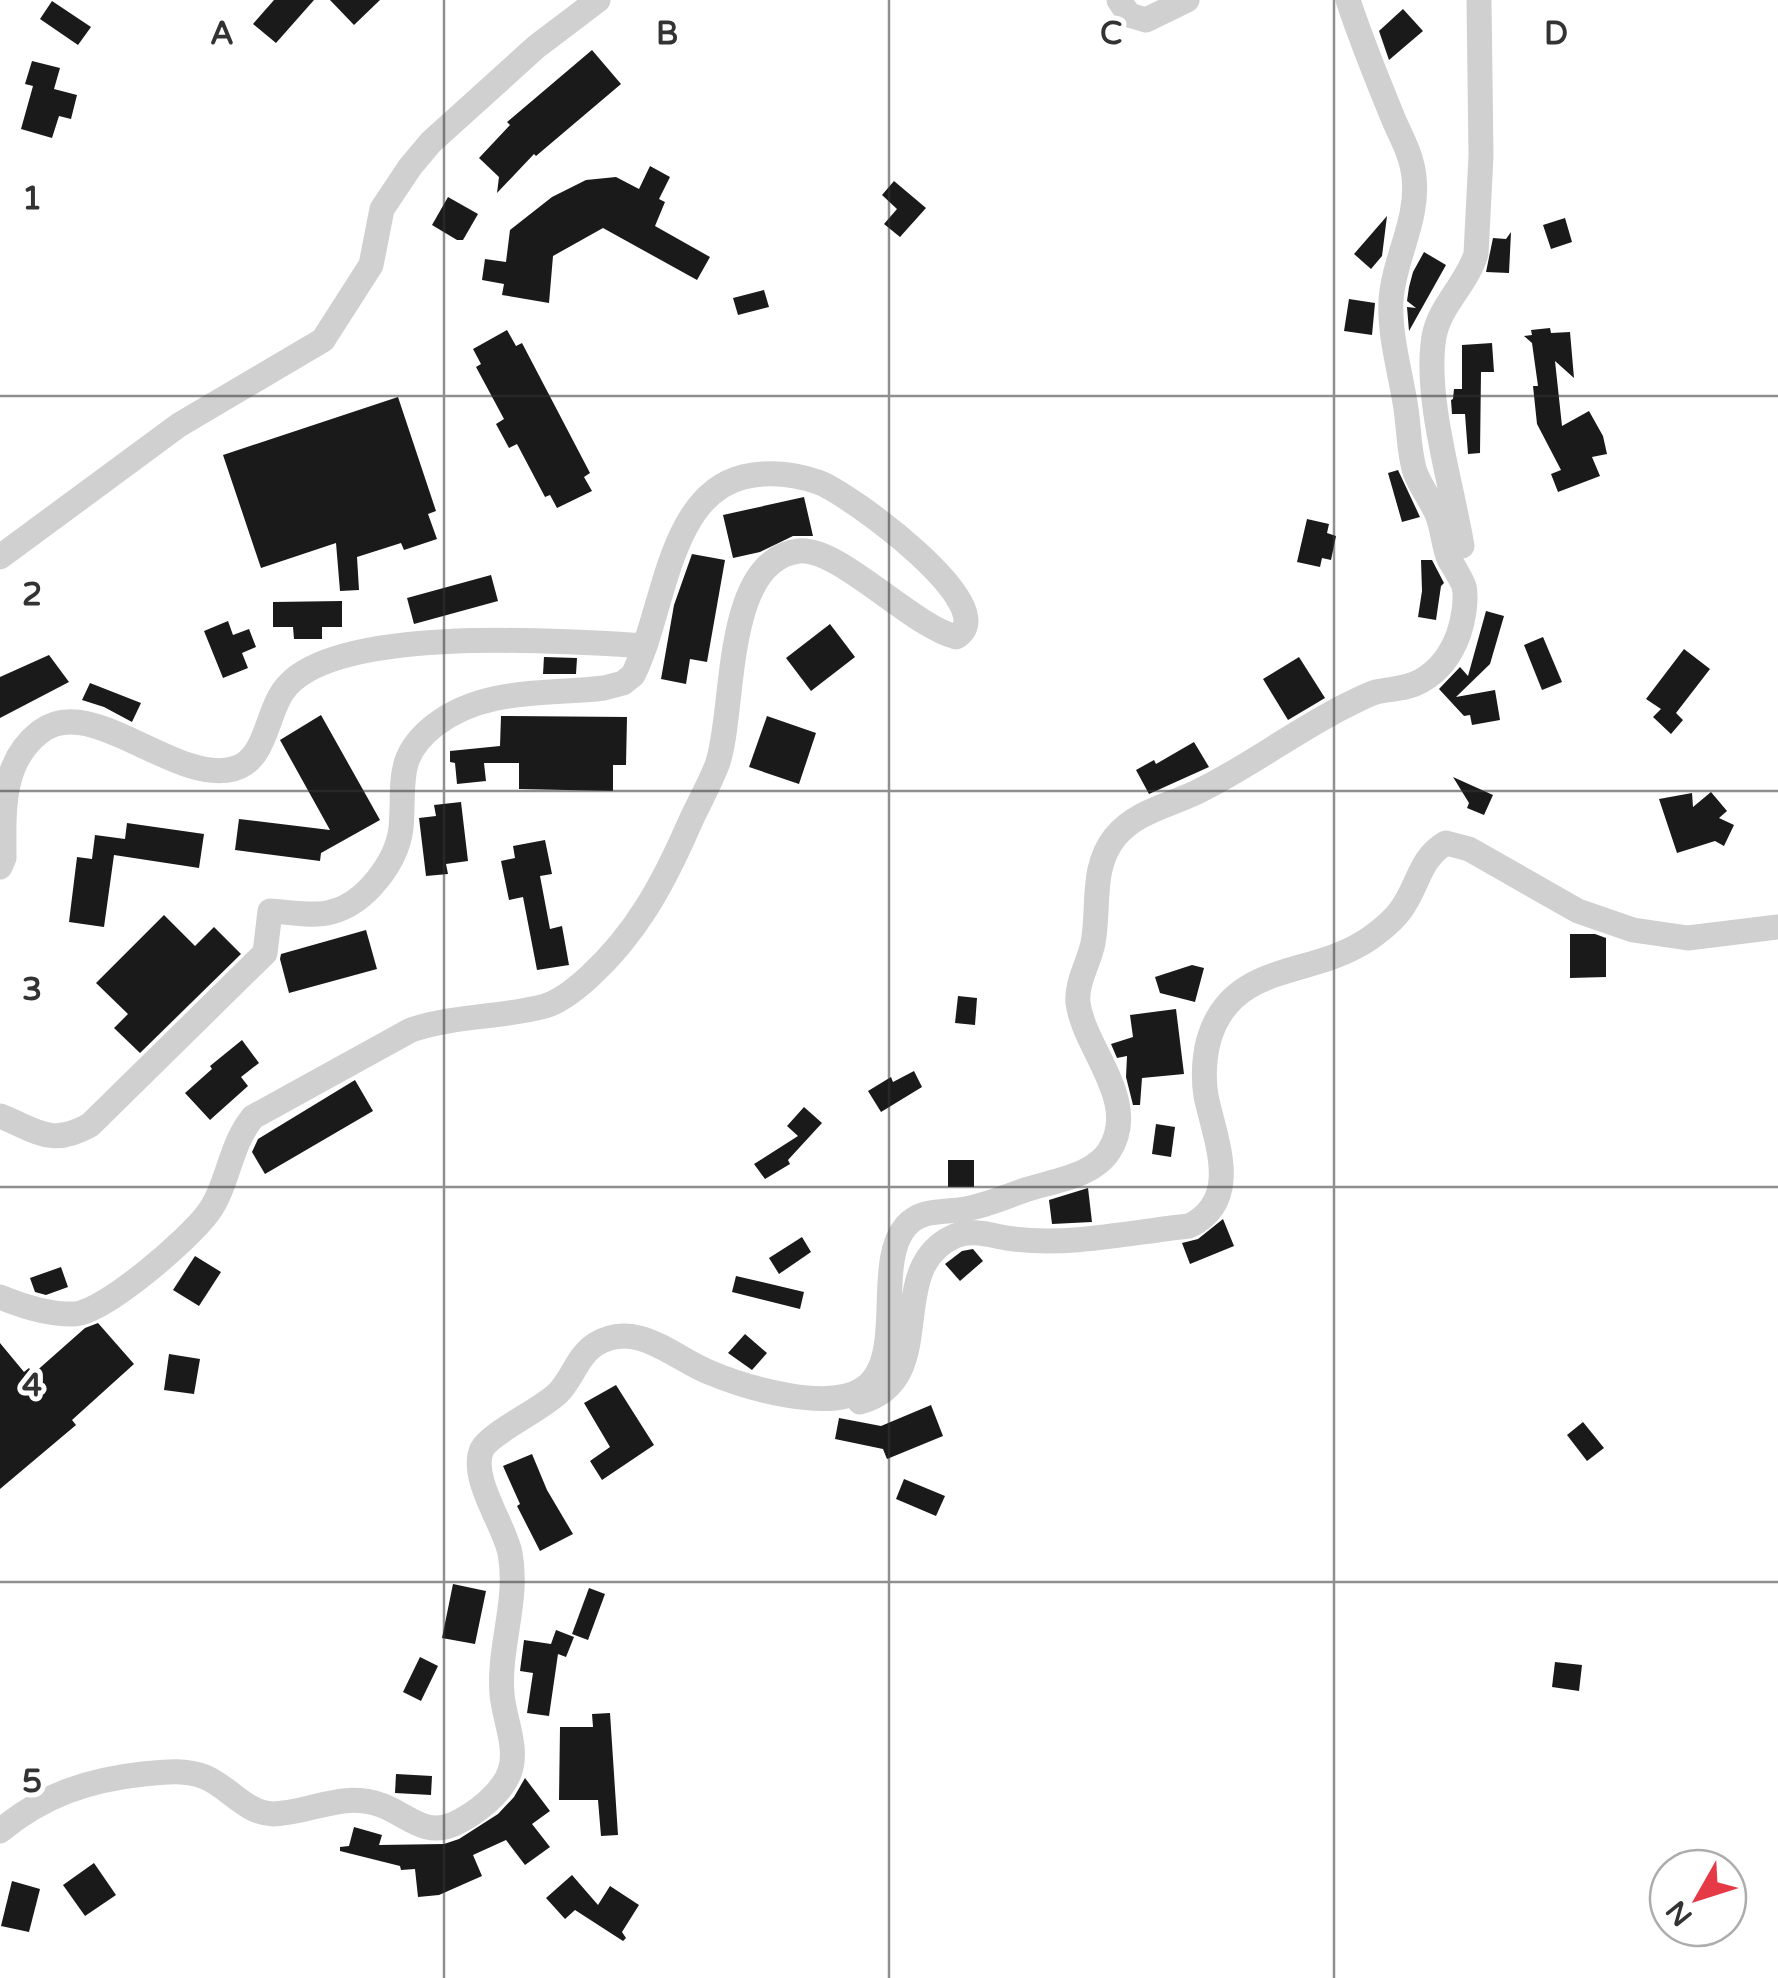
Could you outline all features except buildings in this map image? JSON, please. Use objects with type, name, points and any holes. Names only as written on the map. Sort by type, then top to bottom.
[{"type":"street","points":[[0,558],[179,424],[322,340],[372,265],[382,209],[431,142],[536,46],[598,0]]},
{"type":"street","points":[[1119,0],[1129,16],[1146,20],[1187,0]]},
{"type":"street","points":[[1348,0],[1414,171],[1414,204],[1391,298],[1394,334],[1416,472],[1440,521],[1447,555],[1464,586]]},
{"type":"street","points":[[826,1399],[859,1392],[871,1383],[878,1370],[889,1329],[890,1266],[896,1245],[910,1221],[937,1211],[986,1204],[1088,1170],[1112,1147],[1118,1128],[1117,1108],[1103,1059],[1082,1019],[1078,998],[1093,942],[1097,883],[1106,850],[1120,830],[1141,814],[1195,794],[1346,706],[1378,692],[1399,691],[1422,681],[1441,666],[1456,642],[1463,615],[1462,544],[1432,366],[1434,335],[1476,254],[1482,156],[1479,0]]},
{"type":"street","points":[[0,1116],[56,1139],[90,1125],[264,953],[270,911],[332,912],[362,896],[394,852],[400,829],[400,778],[406,759],[430,730],[460,709],[484,699],[604,688],[634,675],[694,510],[723,485],[762,473],[821,483],[917,553],[950,585],[965,607],[968,624],[956,638],[942,634],[835,562],[812,552],[797,551],[780,558],[754,585],[742,610],[718,761],[670,871],[622,944],[586,979],[549,1005],[437,1021],[411,1030],[253,1117],[239,1134],[208,1213],[135,1282],[78,1314],[20,1305],[0,1297]]},
{"type":"street","points":[[0,867],[4,858],[7,780],[20,753],[50,724],[66,720],[84,722],[179,761],[213,771],[230,770],[246,764],[257,752],[273,708],[289,684],[332,659],[380,647],[520,638],[645,646]]},
{"type":"street","points":[[0,1832],[22,1812],[53,1795],[106,1778],[173,1770],[205,1777],[259,1813],[353,1800],[383,1806],[431,1830],[448,1826],[489,1800],[506,1780],[513,1762],[501,1689],[514,1592],[507,1541],[482,1481],[481,1450],[490,1439],[556,1396],[583,1355],[604,1339],[636,1337],[664,1344],[706,1372],[777,1393],[858,1402],[874,1398],[904,1369],[922,1266],[930,1254],[953,1236],[967,1232],[1018,1240],[1054,1240],[1189,1226],[1202,1220],[1218,1199],[1222,1174],[1220,1148],[1205,1093],[1205,1061],[1210,1034],[1228,1006],[1244,988],[1267,975],[1314,966],[1362,944],[1400,911],[1430,852],[1446,843],[1470,849],[1578,911],[1633,930],[1688,938],[1778,927]]}]
